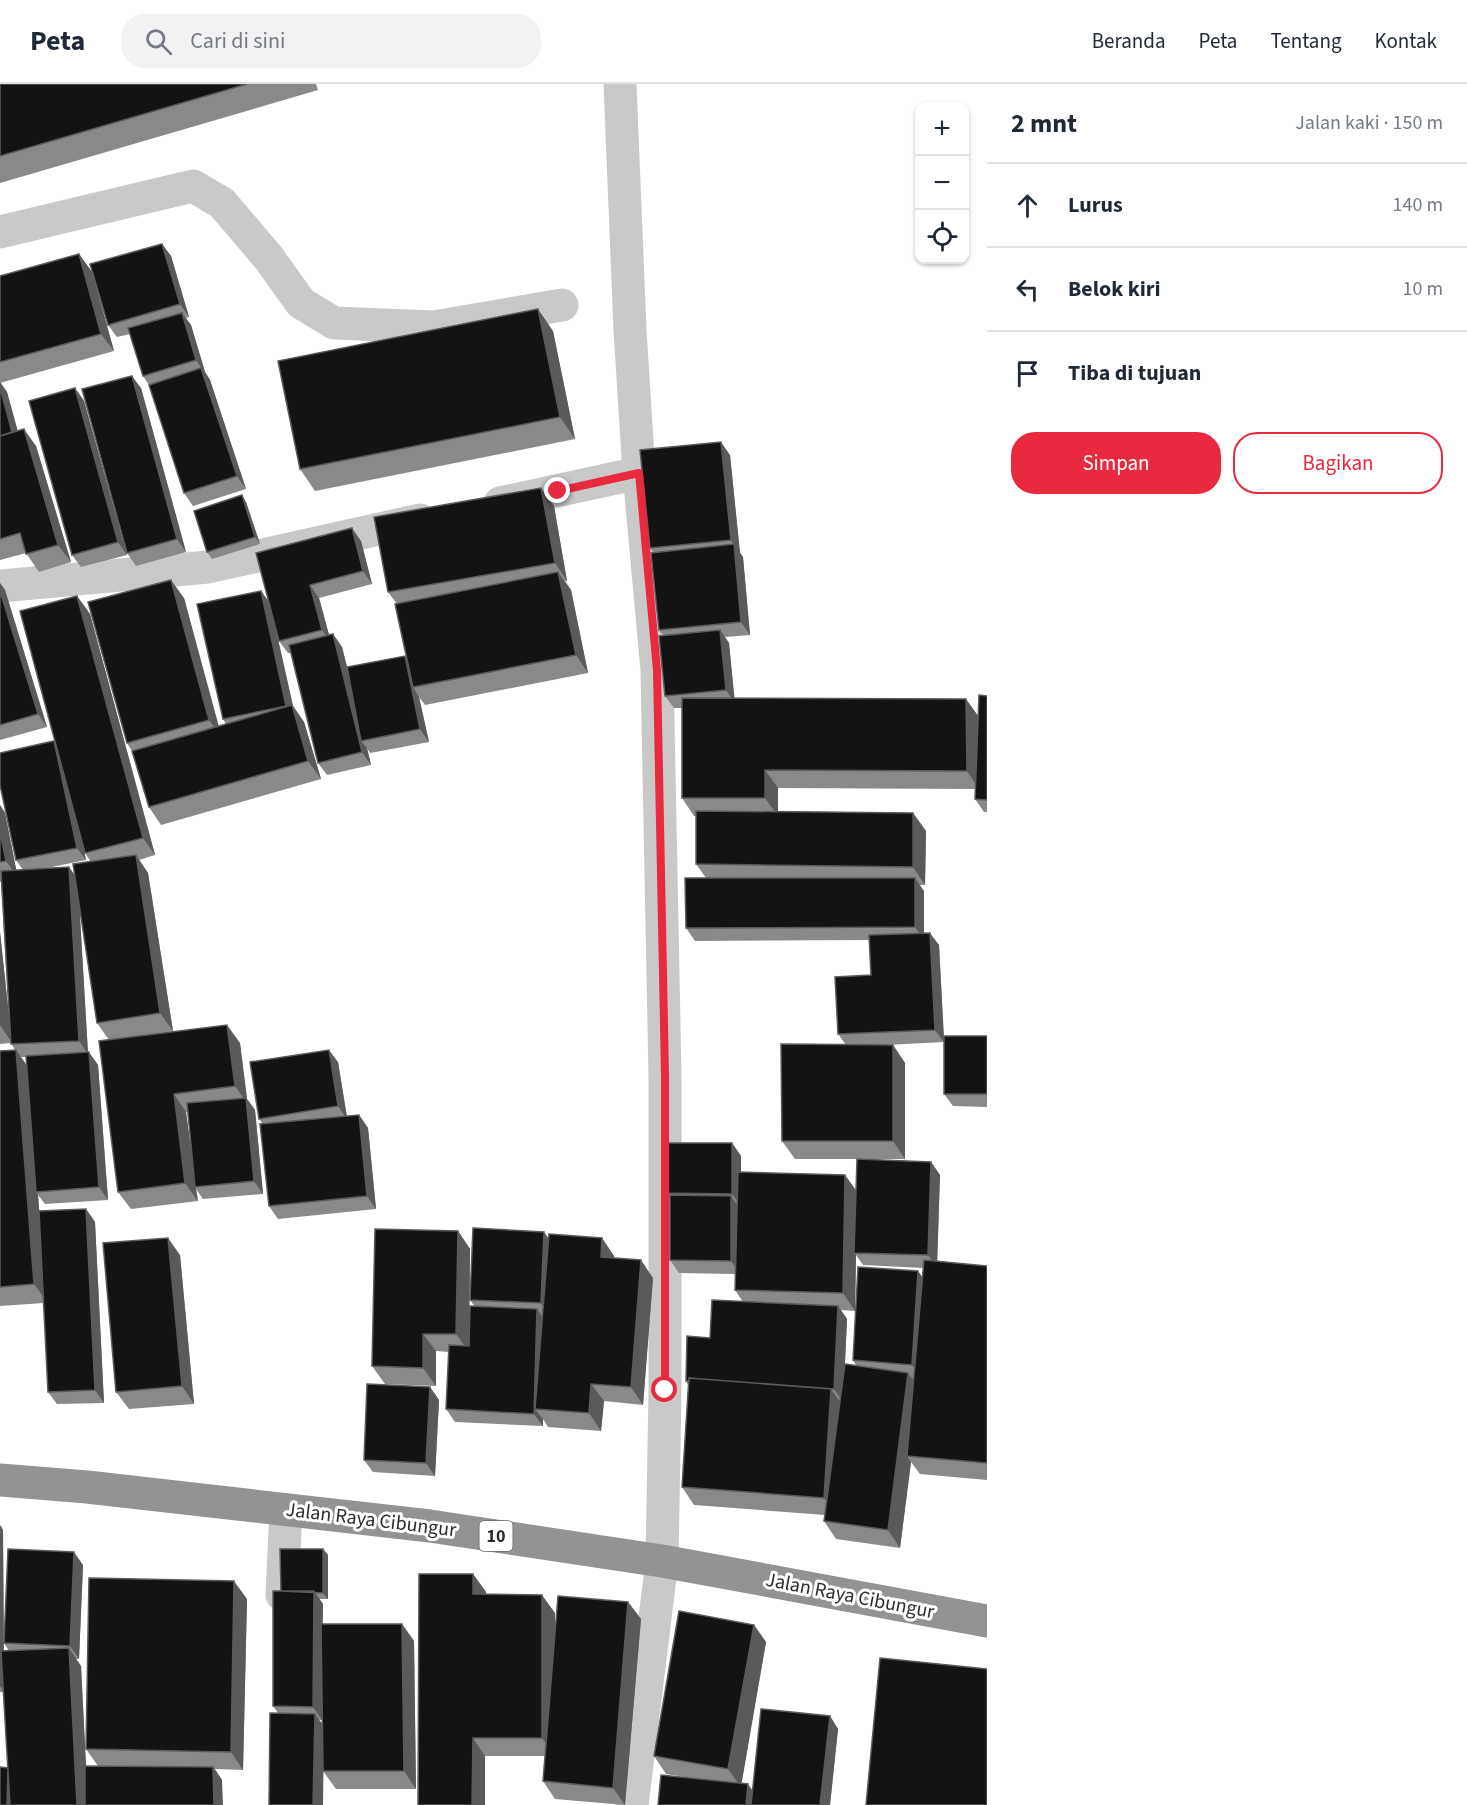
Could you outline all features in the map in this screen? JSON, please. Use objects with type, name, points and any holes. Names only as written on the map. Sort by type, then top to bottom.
[{"type":"highway","name":"Jalan Raya Cibungur","points":[[0,1480],[87,1486],[430,1526],[662,1561],[987,1621]]},
{"type":"street","points":[[620,84],[630,330],[639,473],[657,670],[665,1076],[665,1390],[662,1561],[632,1805]]},
{"type":"street","points":[[0,232],[193,186],[222,202],[268,257],[301,303],[334,323],[434,327],[562,305]]},
{"type":"street","points":[[0,586],[208,567],[639,473]]},
{"type":"street","points":[[280,1629],[286,1510]]},
{"type":"building","points":[[0,84],[247,84],[0,156]]},
{"type":"building","points":[[162,244],[180,304],[108,325],[90,264]]},
{"type":"building","points":[[79,254],[101,334],[0,362],[0,276]]},
{"type":"building","points":[[538,309],[560,417],[300,469],[278,361]]},
{"type":"building","points":[[182,313],[196,360],[143,376],[128,328]]},
{"type":"building","points":[[201,368],[237,476],[184,493],[149,385]]},
{"type":"building","points":[[132,376],[177,539],[127,553],[82,389]]},
{"type":"building","points":[[0,387],[12,432],[0,436]]},
{"type":"building","points":[[75,388],[118,542],[72,555],[29,401]]},
{"type":"building","points":[[24,429],[58,545],[26,554],[20,533],[0,539],[0,436]]},
{"type":"building","points":[[721,442],[731,540],[650,548],[640,450]]},
{"type":"building","points":[[541,488],[555,563],[388,592],[374,517]]},
{"type":"building","points":[[242,495],[255,537],[207,552],[194,511]]},
{"type":"building","points":[[352,528],[363,571],[310,585],[322,630],[279,641],[256,553]]},
{"type":"building","points":[[734,544],[741,622],[659,630],[651,553]]},
{"type":"building","points":[[558,572],[576,655],[413,687],[395,604]]},
{"type":"building","points":[[171,580],[209,720],[127,743],[88,602]]},
{"type":"building","points":[[0,591],[38,714],[0,725]]},
{"type":"building","points":[[261,591],[286,706],[223,719],[197,604]]},
{"type":"building","points":[[77,596],[143,838],[85,853],[20,611]]},
{"type":"building","points":[[720,630],[726,690],[665,696],[659,636]]},
{"type":"building","points":[[333,634],[362,752],[318,763],[289,645]]},
{"type":"building","points":[[405,656],[420,729],[361,741],[347,667]]},
{"type":"building","points":[[979,695],[987,696],[987,800],[975,799]]},
{"type":"building","points":[[682,698],[966,699],[967,771],[765,770],[765,798],[682,798]]},
{"type":"building","points":[[292,705],[308,761],[149,807],[132,751]]},
{"type":"building","points":[[54,741],[77,848],[16,860],[0,785],[0,753]]},
{"type":"building","points":[[696,811],[913,813],[913,867],[696,864]]},
{"type":"building","points":[[0,832],[6,861],[0,862]]},
{"type":"building","points":[[136,855],[160,1013],[97,1023],[73,864]]},
{"type":"building","points":[[69,867],[79,1041],[11,1044],[1,871]]},
{"type":"building","points":[[685,878],[915,878],[915,927],[686,928]]},
{"type":"building","points":[[930,933],[935,1030],[838,1034],[835,977],[871,975],[869,935]]},
{"type":"building","points":[[227,1025],[235,1086],[174,1094],[185,1183],[118,1192],[99,1041]]},
{"type":"building","points":[[944,1036],[987,1036],[987,1094],[944,1094]]},
{"type":"building","points":[[781,1044],[893,1045],[893,1141],[782,1141]]},
{"type":"building","points":[[16,1050],[34,1284],[0,1287],[0,1051]]},
{"type":"building","points":[[329,1050],[338,1106],[259,1119],[250,1062]]},
{"type":"building","points":[[89,1052],[99,1187],[36,1192],[26,1056]]},
{"type":"building","points":[[246,1098],[254,1181],[195,1187],[187,1103]]},
{"type":"building","points":[[359,1115],[367,1196],[269,1206],[260,1124]]},
{"type":"building","points":[[666,1143],[732,1143],[732,1194],[666,1193]]},
{"type":"building","points":[[857,1159],[931,1162],[928,1255],[854,1253]]},
{"type":"building","points":[[738,1172],[845,1175],[843,1293],[735,1290]]},
{"type":"building","points":[[670,1195],[731,1196],[731,1261],[670,1260]]},
{"type":"building","points":[[86,1209],[95,1390],[48,1392],[39,1211]]},
{"type":"building","points":[[473,1228],[544,1232],[541,1303],[470,1300]]},
{"type":"building","points":[[375,1229],[458,1231],[456,1334],[423,1334],[423,1368],[372,1366]]},
{"type":"building","points":[[549,1234],[602,1238],[601,1257],[641,1260],[631,1387],[591,1384],[589,1413],[535,1409]]},
{"type":"building","points":[[168,1238],[182,1386],[116,1392],[103,1243]]},
{"type":"building","points":[[924,1260],[987,1266],[987,1463],[907,1456]]},
{"type":"building","points":[[858,1267],[918,1271],[912,1365],[853,1360]]},
{"type":"building","points":[[712,1300],[838,1306],[834,1389],[689,1378],[689,1381],[686,1381],[687,1336],[710,1338]]},
{"type":"building","points":[[470,1306],[537,1309],[534,1414],[446,1409],[449,1345],[469,1346]]},
{"type":"building","points":[[845,1364],[908,1373],[888,1530],[824,1521]]},
{"type":"building","points":[[689,1378],[831,1389],[824,1498],[682,1487]]},
{"type":"building","points":[[367,1384],[430,1387],[426,1463],[364,1460]]},
{"type":"building","points":[[8,1549],[74,1552],[70,1646],[4,1643]]},
{"type":"building","points":[[280,1549],[323,1549],[323,1593],[281,1591]]},
{"type":"building","points":[[419,1574],[473,1574],[473,1594],[542,1595],[542,1738],[473,1738],[472,1805],[418,1805]]},
{"type":"building","points":[[89,1578],[234,1581],[231,1752],[86,1749]]},
{"type":"building","points":[[273,1591],[314,1591],[313,1707],[273,1706]]},
{"type":"building","points":[[558,1596],[628,1602],[613,1788],[543,1781]]},
{"type":"building","points":[[679,1611],[754,1625],[728,1769],[654,1756]]},
{"type":"building","points":[[321,1624],[402,1624],[404,1771],[323,1771]]},
{"type":"building","points":[[69,1648],[77,1805],[10,1805],[1,1651]]},
{"type":"building","points":[[880,1658],[987,1669],[987,1805],[866,1805]]},
{"type":"building","points":[[761,1709],[830,1716],[820,1805],[751,1805]]},
{"type":"building","points":[[270,1713],[315,1714],[313,1805],[269,1805]]},
{"type":"building","points":[[85,1766],[213,1767],[214,1805],[85,1805]]},
{"type":"building","points":[[0,1767],[8,1768],[7,1805],[0,1805]]},
{"type":"building","points":[[661,1775],[748,1784],[746,1805],[658,1805]]},
{"type":"route","points":[[558,491],[639,473],[657,670],[665,1076],[665,1390]]}]
